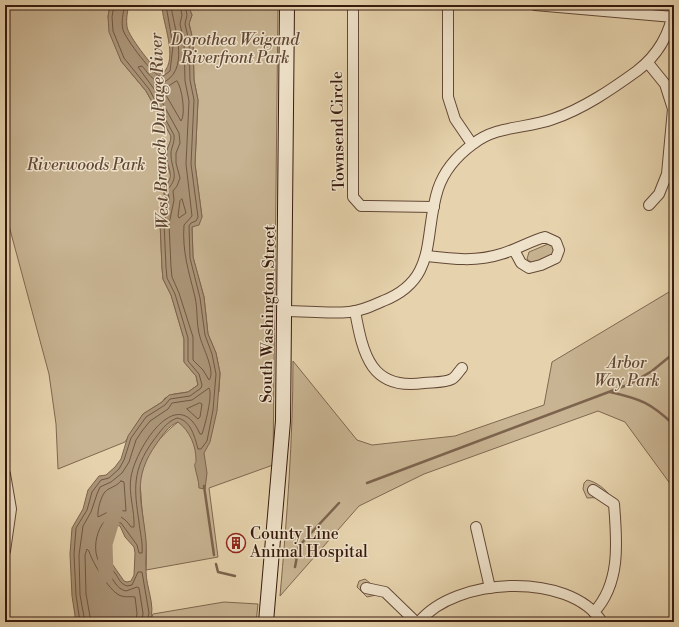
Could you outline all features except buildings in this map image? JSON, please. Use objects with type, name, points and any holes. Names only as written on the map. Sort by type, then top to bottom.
[{"type":"main road","name":"South Washington Street","points":[[266,622],[281,458],[285,311],[287,5]]},
{"type":"street","name":"Townsend Circle","points":[[353,5],[354,197],[361,206],[434,207]]},
{"type":"street","points":[[448,5],[448,97],[455,119],[472,144]]},
{"type":"street","points":[[285,311],[355,311],[391,298],[402,292],[421,272],[427,256],[438,188],[447,171],[472,144],[493,132],[536,124],[565,114],[622,81],[648,63],[663,42],[673,12],[535,5]]},
{"type":"street","points":[[648,63],[665,84],[673,109],[667,174],[659,194],[650,205]]},
{"type":"street","points":[[427,256],[454,259],[475,259],[500,255],[514,250]]},
{"type":"street","points":[[355,311],[361,340],[369,361],[374,369],[384,378],[399,384],[417,384],[452,379],[462,368]]},
{"type":"street","points":[[5,474],[11,509],[5,551]]},
{"type":"street","points":[[594,490],[614,504],[616,542],[609,592],[594,612]]},
{"type":"street","points":[[476,527],[490,588]]},
{"type":"street","points":[[366,588],[385,592],[418,622],[445,600],[490,588],[524,585],[539,586],[579,601],[594,612],[602,622]]},
{"type":"green space","name":"Riverwoods Park","points":[[5,5],[110,5],[108,17],[121,61],[146,91],[171,136],[166,158],[171,177],[163,190],[165,199],[160,222],[163,279],[171,295],[184,339],[184,362],[196,376],[198,385],[188,392],[174,394],[165,398],[162,402],[143,414],[125,442],[58,469],[56,424],[49,374],[5,211]]},
{"type":"green space","name":"Dorothea Weigand Riverfront Park","points":[[188,5],[278,5],[273,465],[209,488],[218,557],[146,570],[146,542],[139,480],[142,466],[149,452],[170,429],[219,392],[220,373],[216,353],[208,334],[204,297],[193,257],[192,226],[202,217],[195,164],[198,100],[194,80],[193,40],[189,23],[192,15]]},
{"type":"green space","points":[[551,244],[554,250],[552,255],[532,263],[527,259],[529,252]]},
{"type":"green space","name":"Arbor Way Park","points":[[674,289],[674,489],[625,422],[598,411],[424,474],[359,506],[280,596],[289,478],[293,361],[357,440],[372,445],[455,436],[544,405],[552,362]]},
{"type":"green space","points":[[587,480],[600,486],[611,497],[587,498],[583,489],[584,483]]},
{"type":"green space","points":[[365,579],[375,587],[376,595],[367,597],[357,587],[359,581]]},
{"type":"green space","points":[[224,602],[258,604],[256,622],[150,622],[153,614]]},
{"type":"water","points":[[110,5],[129,5],[127,13],[127,27],[129,31],[136,44],[159,73],[163,73],[168,67],[170,50],[162,5],[188,5],[192,15],[189,24],[193,40],[194,80],[198,100],[195,164],[202,217],[199,225],[192,227],[193,257],[204,297],[208,334],[216,353],[220,373],[217,411],[210,442],[204,453],[207,473],[205,489],[199,488],[195,465],[196,455],[192,439],[178,422],[169,428],[157,443],[144,468],[140,490],[146,540],[146,577],[152,609],[150,622],[76,622],[72,596],[70,554],[72,528],[83,509],[88,490],[99,476],[106,475],[121,459],[128,436],[143,414],[162,402],[169,395],[188,392],[198,385],[196,376],[184,362],[184,339],[171,295],[163,279],[160,222],[165,199],[164,187],[170,178],[167,151],[171,136],[146,91],[121,61],[109,32],[108,17]],"holes":[[[112,526],[120,526],[125,537],[134,547],[135,553],[134,575],[131,581],[127,582],[124,581],[106,555],[104,548],[107,534]]]},
{"type":"waterway","points":[[367,483],[630,384],[652,371],[674,353]]},
{"type":"waterway","points":[[610,392],[630,397],[645,403],[659,412],[674,425]]},
{"type":"waterway","points":[[204,486],[214,555]]},
{"type":"waterway","points":[[295,567],[299,546],[339,503]]},
{"type":"waterway","name":"West Branch DuPage River","points":[[106,575],[105,544],[115,511]]},
{"type":"waterway","points":[[216,564],[218,572],[235,576]]},
{"type":"place","name":"County Line Animal Hospital","points":[[236,543]]}]
